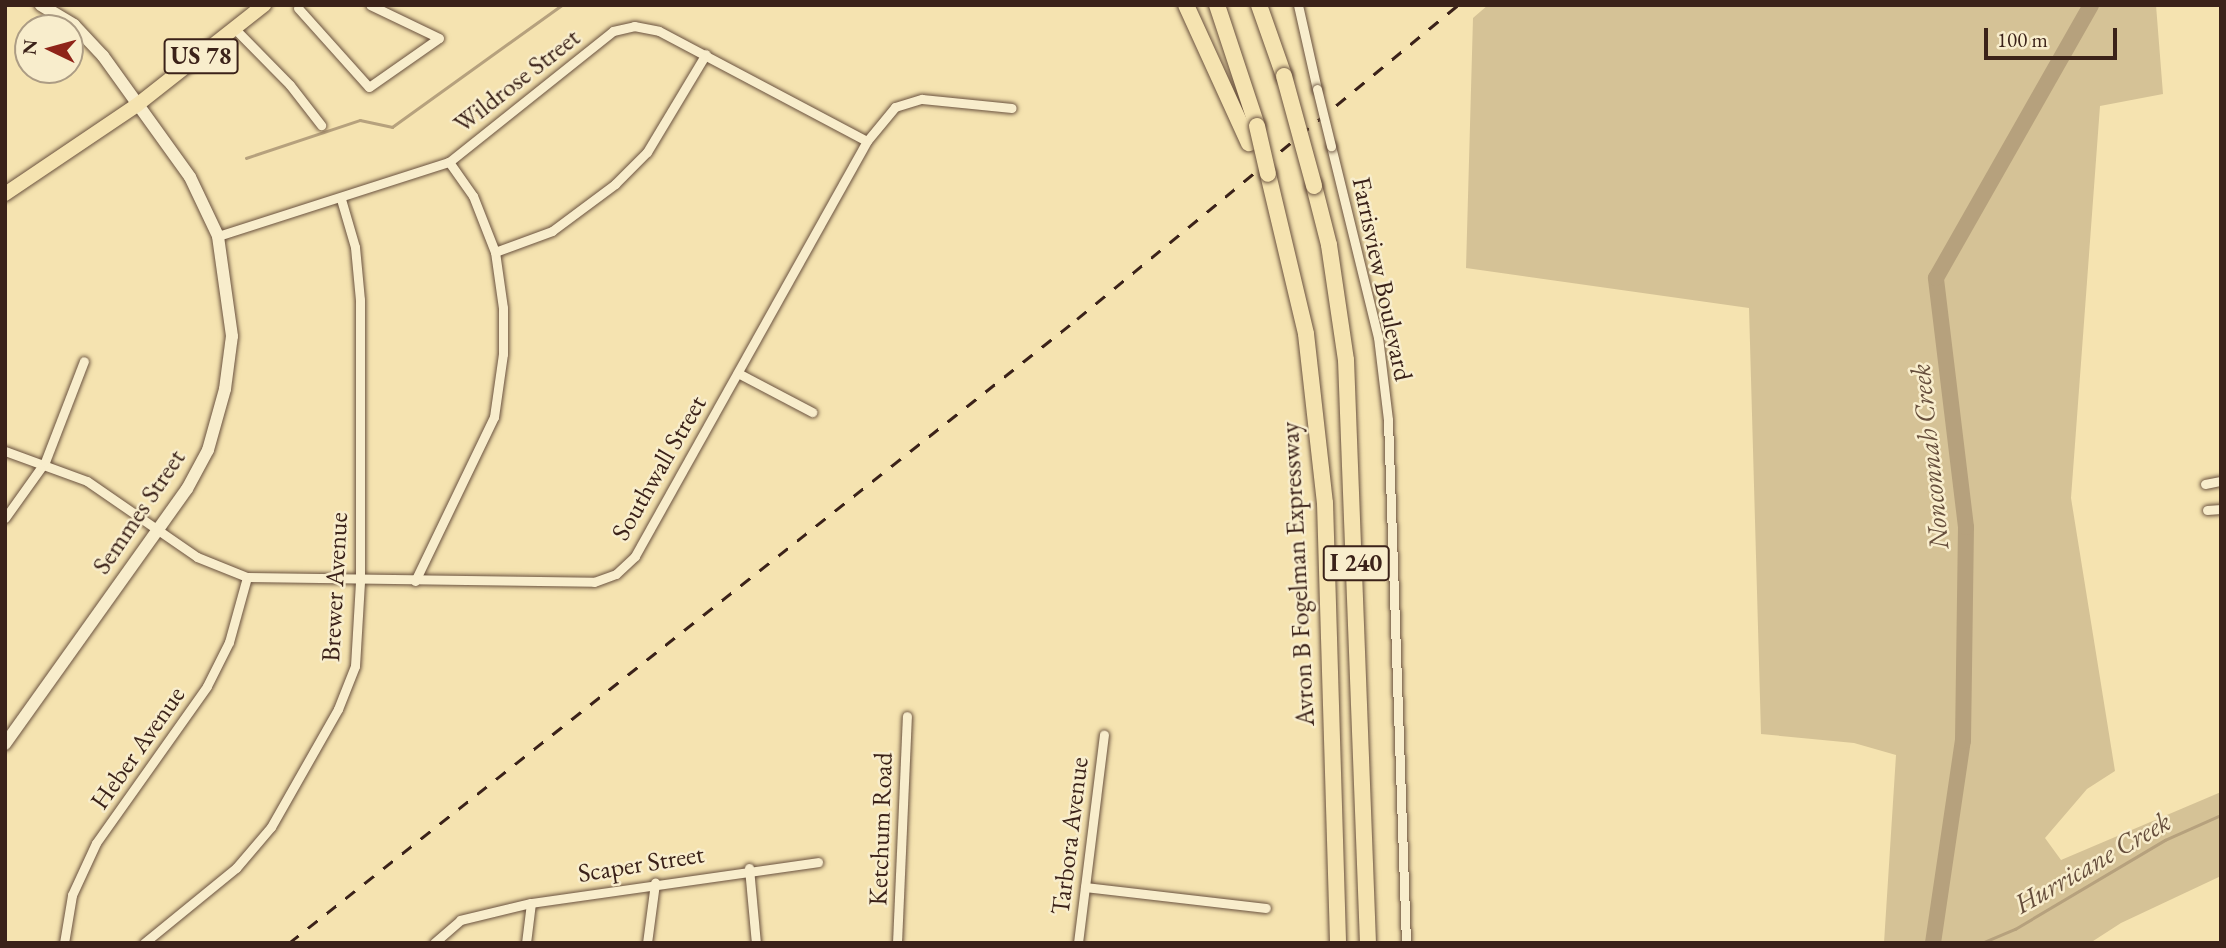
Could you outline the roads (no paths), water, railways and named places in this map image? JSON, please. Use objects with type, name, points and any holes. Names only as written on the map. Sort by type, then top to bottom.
[{"type":"highway","points":[[1186,5],[1249,143],[1268,174]]},
{"type":"highway","name":"Avron B Fogelman Expressway","points":[[1217,5],[1257,127],[1306,334],[1325,503],[1338,943]]},
{"type":"highway","name":"I 240","points":[[1259,5],[1282,70],[1329,245],[1346,360],[1368,943]]},
{"type":"highway","points":[[1271,5],[1282,70]]},
{"type":"main road","name":"Semmes Street","points":[[5,744],[157,529],[208,450],[225,389],[232,336],[218,236],[190,177],[80,31],[41,5]]},
{"type":"main road","name":"US 78","points":[[5,194],[137,105],[264,5]]},
{"type":"street","points":[[298,8],[369,87],[439,38],[370,5]]},
{"type":"street","name":"Farrisview Boulevard","points":[[1298,5],[1378,337],[1388,420],[1406,943]]},
{"type":"street","name":"Wildrose Street","points":[[218,236],[341,199],[449,162],[613,31],[634,26],[659,31],[706,54],[867,141]]},
{"type":"street","points":[[234,29],[290,85],[321,125]]},
{"type":"street","points":[[495,252],[552,231],[615,184],[647,152],[706,54]]},
{"type":"street","name":"Southwall Street","points":[[5,452],[45,463],[87,481],[197,557],[247,577],[560,584],[594,582],[616,574],[635,556],[867,141],[895,107],[922,99],[1012,108]]},
{"type":"street","points":[[415,581],[494,417],[503,354],[503,308],[495,252],[473,196],[449,162]]},
{"type":"street","name":"Brewer Avenue","points":[[144,943],[236,868],[271,827],[338,709],[355,666],[360,581],[360,300],[355,247],[341,199]]},
{"type":"street","points":[[5,518],[45,463],[84,361]]},
{"type":"street","points":[[738,373],[812,412]]},
{"type":"street","points":[[2205,484],[2221,481]]},
{"type":"street","points":[[2207,510],[2221,509]]},
{"type":"street","name":"Heber Avenue","points":[[64,943],[72,894],[96,843],[207,686],[229,642],[247,577]]},
{"type":"street","name":"Ketchum Road","points":[[897,943],[907,716]]},
{"type":"street","name":"Tarbora Avenue","points":[[1078,943],[1104,735]]},
{"type":"street","name":"Scaper Street","points":[[434,943],[450,926],[472,916],[531,903],[749,868],[818,862]]},
{"type":"street","points":[[749,868],[756,943]]},
{"type":"street","points":[[647,943],[655,883]]},
{"type":"street","points":[[1085,887],[1266,908]]},
{"type":"street","points":[[526,943],[531,903]]},
{"type":"waterway","points":[[246,158],[360,120],[392,127],[562,5]]},
{"type":"waterway","name":"Nonconnah Creek","points":[[1933,943],[1963,741],[1966,527],[1936,278],[2091,5]]},
{"type":"waterway","name":"Hurricane Creek","points":[[1982,943],[2015,929],[2165,840],[2221,815]]},
{"type":"railway","points":[[289,943],[1077,319],[1458,5]]}]
